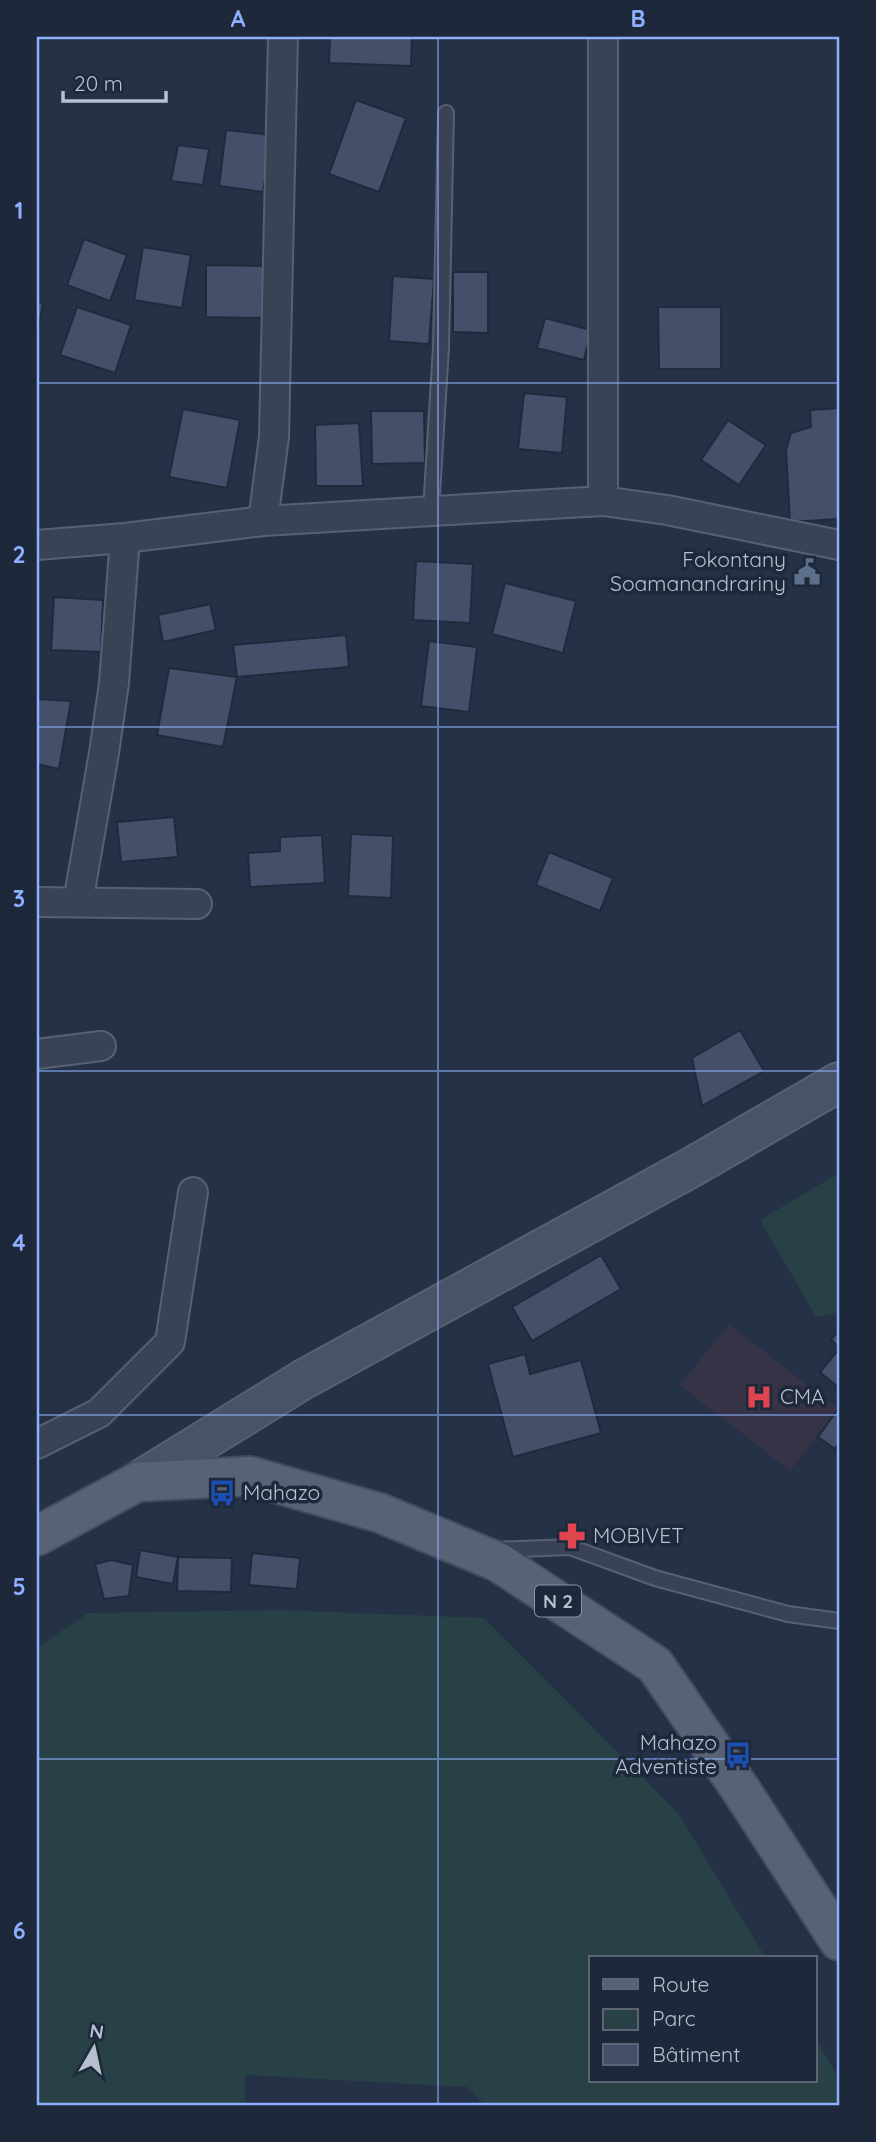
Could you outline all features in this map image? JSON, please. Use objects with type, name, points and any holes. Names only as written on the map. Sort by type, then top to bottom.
[{"type":"main road","name":"N 2","points":[[37,1536],[137,1482],[250,1476],[380,1513],[498,1562],[655,1665],[741,1790],[839,1941]]},
{"type":"street","points":[[263,521],[274,437],[283,37]]},
{"type":"street","points":[[603,37],[603,501]]},
{"type":"street","points":[[37,545],[125,538],[263,521],[603,501],[667,510],[839,545]]},
{"type":"street","points":[[78,902],[114,683],[125,538]]},
{"type":"street","points":[[37,902],[197,904]]},
{"type":"street","points":[[37,1054],[101,1046]]},
{"type":"street","points":[[137,1482],[304,1379],[691,1167],[839,1082]]},
{"type":"street","points":[[37,1444],[99,1413],[170,1342],[193,1192]]},
{"type":"lane","points":[[431,511],[441,346],[446,113]]},
{"type":"lane","points":[[471,1551],[570,1547],[655,1578],[788,1614],[839,1621]]},
{"type":"shaded area","name":"CMA","points":[[729,1324],[838,1409],[790,1471],[680,1385]]},
{"type":"green space","points":[[839,1173],[839,1312],[816,1317],[760,1220]]},
{"type":"green space","points":[[283,1610],[484,1618],[678,1813],[765,1956],[589,1956],[589,2082],[816,2082],[816,2040],[839,2078],[839,2105],[485,2105],[468,2087],[245,2075],[245,2105],[37,2105],[37,1648],[88,1613]]},
{"type":"building","points":[[330,37],[412,37],[411,66],[329,63]]},
{"type":"building","points":[[356,100],[406,118],[379,192],[329,174]]},
{"type":"building","points":[[226,130],[271,135],[263,192],[219,186]]},
{"type":"building","points":[[178,145],[209,149],[203,185],[171,181]]},
{"type":"building","points":[[84,239],[127,255],[110,301],[67,285]]},
{"type":"building","points":[[143,247],[191,255],[182,308],[134,300]]},
{"type":"building","points":[[206,265],[264,266],[263,318],[206,317]]},
{"type":"building","points":[[453,272],[488,272],[488,333],[453,332]]},
{"type":"building","points":[[393,276],[434,279],[429,344],[389,341]]},
{"type":"building","points":[[37,302],[43,303],[37,338]]},
{"type":"building","points":[[77,307],[131,325],[115,373],[60,355]]},
{"type":"building","points":[[658,307],[721,307],[721,369],[659,369]]},
{"type":"building","points":[[545,318],[591,330],[584,360],[537,348]]},
{"type":"building","points":[[524,393],[567,397],[562,453],[518,449]]},
{"type":"building","points":[[839,408],[839,519],[790,522],[786,450],[791,433],[811,427],[810,410]]},
{"type":"building","points":[[183,409],[240,420],[227,488],[169,477]]},
{"type":"building","points":[[371,411],[424,411],[425,463],[372,464]]},
{"type":"building","points":[[728,420],[766,445],[739,485],[701,460]]},
{"type":"building","points":[[359,423],[363,486],[316,486],[315,425]]},
{"type":"building","points":[[416,561],[473,564],[470,623],[413,620]]},
{"type":"building","points":[[505,583],[576,601],[563,653],[492,634]]},
{"type":"building","points":[[54,597],[103,600],[101,652],[51,650]]},
{"type":"building","points":[[210,604],[216,630],[163,642],[158,615]]},
{"type":"building","points":[[346,635],[349,667],[237,677],[233,645]]},
{"type":"building","points":[[429,641],[477,647],[469,712],[421,706]]},
{"type":"building","points":[[169,668],[237,677],[223,747],[157,735]]},
{"type":"building","points":[[37,699],[71,701],[59,769],[37,764]]},
{"type":"building","points":[[174,817],[178,857],[121,862],[117,822]]},
{"type":"building","points":[[351,834],[393,836],[391,898],[348,896]]},
{"type":"building","points":[[322,835],[325,883],[250,887],[248,853],[280,851],[280,837]]},
{"type":"building","points":[[549,852],[613,878],[600,911],[536,885]]},
{"type":"building","points":[[740,1030],[764,1071],[702,1106],[692,1058]]},
{"type":"building","points":[[601,1255],[621,1289],[532,1341],[512,1307]]},
{"type":"building","points":[[839,1330],[839,1347],[831,1340]]},
{"type":"building","points":[[839,1349],[839,1388],[820,1372]]},
{"type":"building","points":[[525,1354],[530,1374],[581,1360],[601,1433],[513,1457],[488,1364]]},
{"type":"building","points":[[838,1409],[839,1443],[835,1449],[818,1437]]},
{"type":"building","points":[[140,1550],[178,1557],[173,1584],[136,1577]]},
{"type":"building","points":[[252,1553],[300,1558],[297,1589],[249,1585]]},
{"type":"building","points":[[178,1557],[232,1558],[231,1592],[177,1591]]},
{"type":"building","points":[[111,1560],[133,1565],[129,1596],[104,1599],[95,1564]]},
{"type":"place","name":"Fokontany Soamanandrariny","points":[[807,572]]},
{"type":"place","name":"CMA","points":[[759,1397]]},
{"type":"place","name":"Mahazo","points":[[222,1493]]},
{"type":"place","name":"MOBIVET","points":[[572,1536]]},
{"type":"place","name":"Mahazo Adventiste","points":[[738,1755]]}]
